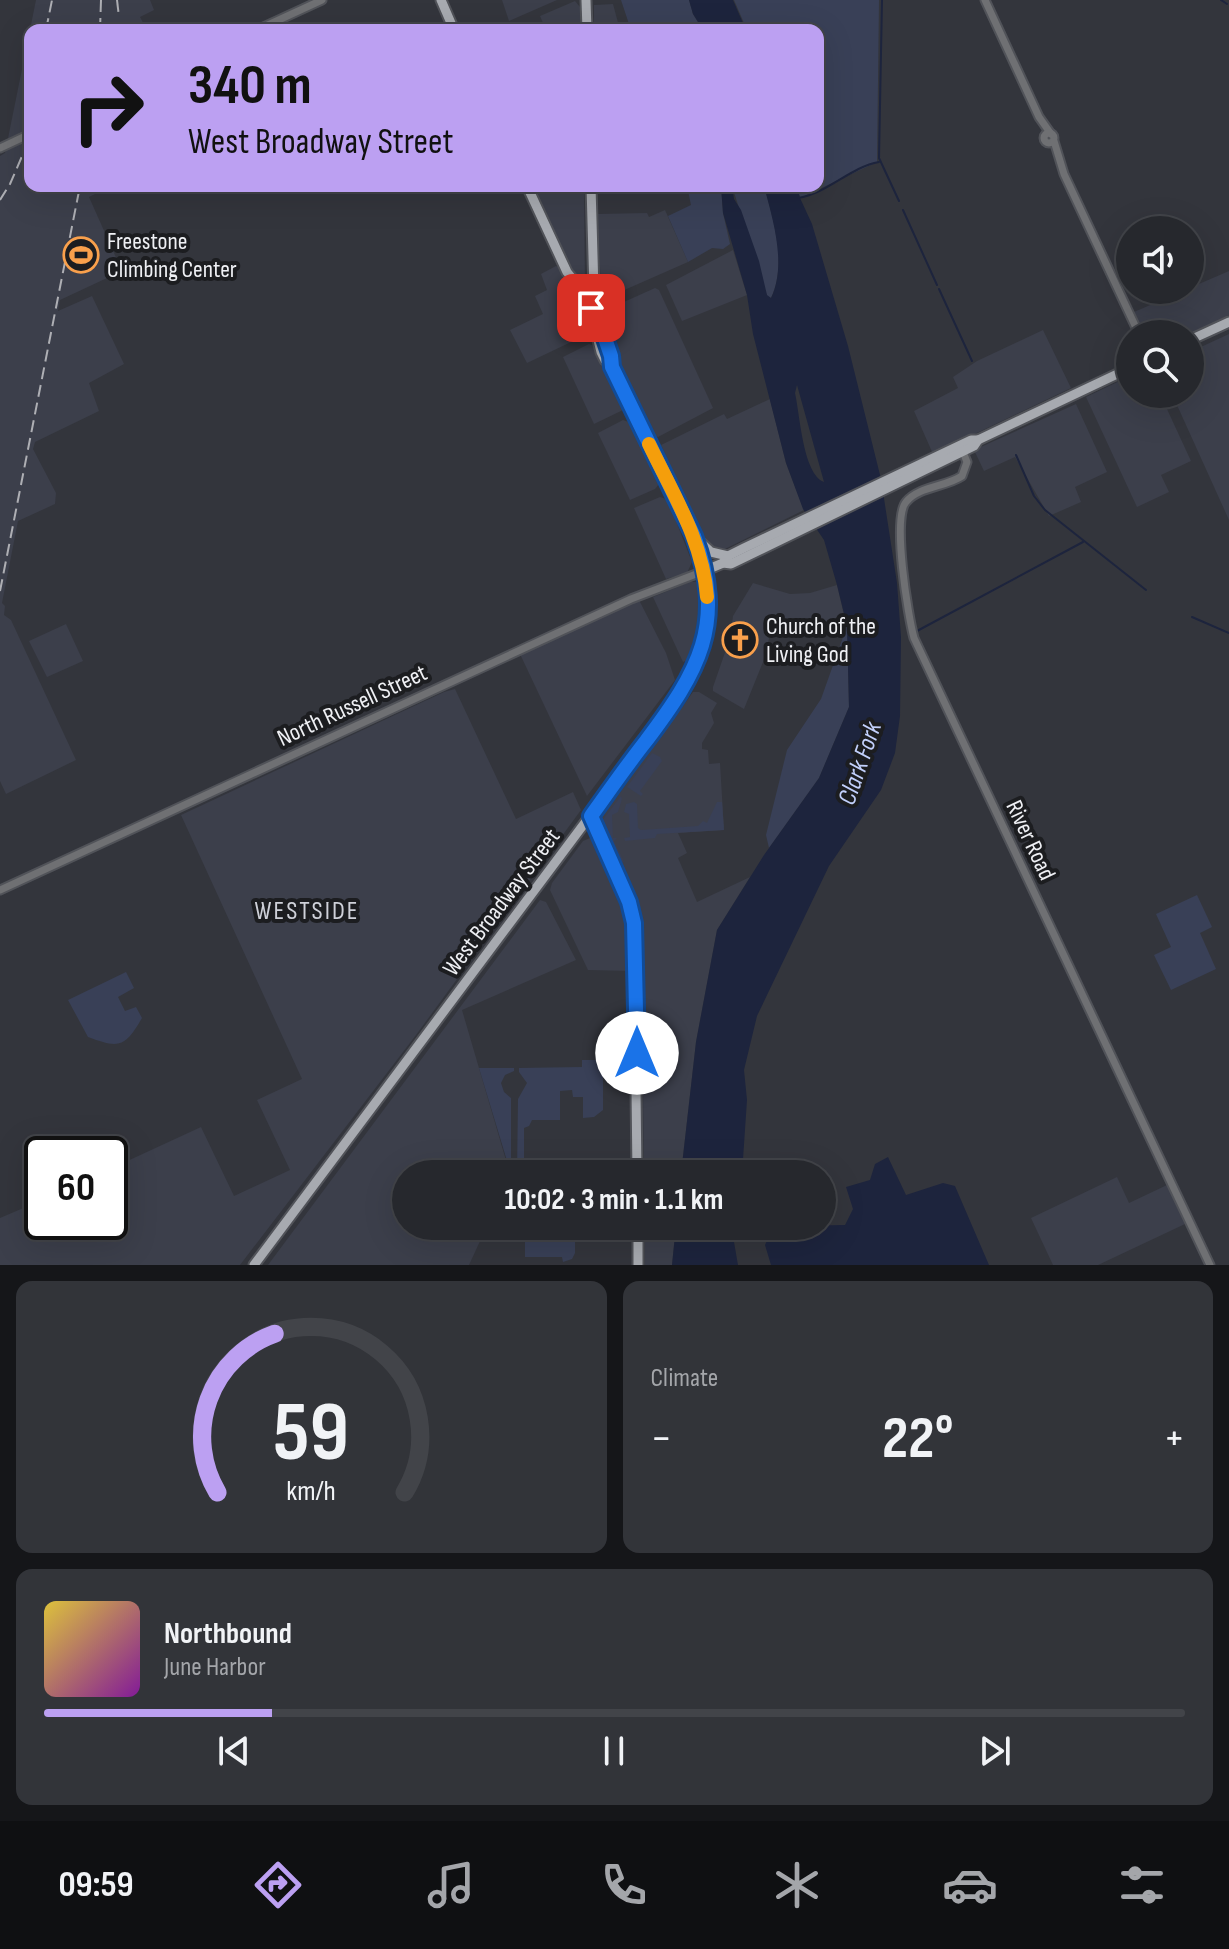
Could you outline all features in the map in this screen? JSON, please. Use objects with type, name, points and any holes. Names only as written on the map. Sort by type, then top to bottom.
[{"type":"main road","points":[[441,0],[451,24]]},
{"type":"main road","points":[[586,0],[587,24]]},
{"type":"main road","points":[[530,192],[594,329]]},
{"type":"main road","name":"West Broadway Street","points":[[254,1265],[676,701],[703,648],[707,624],[704,571],[694,536],[611,365],[605,360],[594,329],[591,313],[591,192]]},
{"type":"main road","points":[[567,272],[593,303]]},
{"type":"main road","name":"West Broadway Street","points":[[593,303],[611,356],[611,365]]},
{"type":"main road","points":[[1204,334],[1229,322]]},
{"type":"main road","name":"North Russell Street","points":[[704,571],[725,559],[731,564],[971,440],[978,440],[1116,375]]},
{"type":"main road","name":"North Russell Street","points":[[897,479],[963,452],[978,440]]},
{"type":"main road","points":[[694,536],[711,552],[725,559]]},
{"type":"main road","points":[[591,816],[629,902],[634,923],[637,1160]]},
{"type":"main road","points":[[638,1240],[638,1265]]},
{"type":"street","points":[[270,24],[322,0]]},
{"type":"street","points":[[985,0],[1132,320]]},
{"type":"street","points":[[0,148],[24,137]]},
{"type":"street","name":"River Road","points":[[963,452],[967,462],[962,476],[913,496],[902,507],[906,587],[914,638],[1210,1265]]},
{"type":"street","name":"North Russell Street","points":[[0,890],[631,599],[704,571]]},
{"type":"shaded area","points":[[36,0],[150,0],[154,10],[140,17],[144,24],[31,24]]},
{"type":"shaded area","points":[[502,0],[557,0],[509,21]]},
{"type":"shaded area","points":[[621,0],[689,0],[699,24],[629,24]]},
{"type":"shaded area","points":[[734,0],[879,0],[877,162],[824,187],[824,24],[744,24]]},
{"type":"shaded area","points":[[575,1],[580,7],[580,24],[543,24],[540,16]]},
{"type":"shaded area","points":[[613,4],[618,24],[594,24],[594,5]]},
{"type":"shaded area","points":[[24,59],[24,192],[99,192],[89,197],[122,271],[60,300],[58,311],[92,296],[124,364],[89,383],[99,411],[35,442],[33,449],[56,493],[55,504],[18,521],[2,603],[5,606],[4,615],[11,620],[76,760],[6,794],[0,781],[0,156],[5,153]]},
{"type":"shaded area","points":[[536,192],[584,192],[585,289],[579,288]]},
{"type":"shaded area","points":[[688,192],[721,192],[730,244],[723,249],[712,248],[688,262],[668,216],[691,205]]},
{"type":"shaded area","points":[[734,192],[766,192],[775,228],[778,257],[776,285],[771,298],[767,296]]},
{"type":"shaded area","points":[[798,192],[813,192],[800,198]]},
{"type":"shaded area","points":[[665,210],[688,262],[604,299],[601,293],[598,214],[647,213],[649,217]]},
{"type":"shaded area","points":[[733,250],[747,295],[682,321],[666,285]]},
{"type":"shaded area","points":[[556,266],[560,268],[574,298],[584,308],[590,333],[527,363],[510,330],[543,314],[535,296],[547,290],[541,274]]},
{"type":"shaded area","points":[[1229,271],[1229,315],[1204,327],[1204,320],[1129,320],[1127,315],[1152,304],[1204,304],[1204,282]]},
{"type":"shaded area","points":[[655,288],[659,290],[713,408],[658,437],[654,435],[612,344],[604,316],[606,310]]},
{"type":"shaded area","points":[[1043,330],[1071,388],[933,454],[914,411],[958,388],[953,377],[977,361]]},
{"type":"shaded area","points":[[1229,334],[1229,520],[1178,408],[1204,408],[1204,346]]},
{"type":"shaded area","points":[[589,344],[595,346],[623,410],[594,424],[563,357]]},
{"type":"shaded area","points":[[1116,383],[1116,408],[1166,408],[1191,461],[1161,475],[1169,492],[1137,507],[1086,397]]},
{"type":"shaded area","points":[[770,399],[786,463],[804,510],[723,550],[716,550],[703,538],[661,445],[724,414],[727,419]]},
{"type":"shaded area","points":[[1076,404],[1107,472],[1075,487],[1081,502],[1049,516],[1015,457],[984,471],[974,450]]},
{"type":"shaded area","points":[[623,420],[631,423],[659,484],[655,489],[630,500],[598,433]]},
{"type":"shaded area","points":[[660,497],[669,503],[692,562],[687,573],[666,579],[634,508]]},
{"type":"shaded area","points":[[697,582],[698,587],[698,625],[688,660],[683,662],[653,597]]},
{"type":"shaded area","points":[[753,583],[790,594],[810,593],[837,585],[844,615],[799,631],[772,627],[763,662],[744,709],[713,691],[713,687],[730,638],[733,616]]},
{"type":"shaded area","points":[[639,600],[666,653],[675,680],[587,796],[520,654]]},
{"type":"shaded area","points":[[66,624],[83,661],[47,677],[29,641]]},
{"type":"shaded area","points":[[847,626],[849,707],[819,778],[769,848],[766,835],[787,750],[821,699]]},
{"type":"shaded area","points":[[455,689],[516,819],[573,792],[581,810],[416,1035],[240,1265],[0,1265],[0,1218],[24,1208],[24,1240],[128,1240],[128,1161],[201,1127],[234,1196],[290,1170],[257,1100],[302,1079],[181,815]]},
{"type":"shaded area","points":[[693,692],[699,692],[717,703],[711,713],[714,723],[702,743],[702,749],[708,750],[709,764],[720,763],[724,830],[678,833],[687,853],[678,858],[697,902],[750,877],[717,930],[696,1042],[683,1160],[644,1160],[641,927],[633,898],[599,821]]},
{"type":"shaded area","points":[[652,753],[662,761],[640,791],[641,796],[627,787]]},
{"type":"shaded area","points":[[621,796],[618,812],[612,815],[613,838],[617,838],[614,841],[624,862],[619,864],[601,822]]},
{"type":"shaded area","points":[[717,802],[722,802],[724,830],[657,834],[655,838],[625,841],[624,838],[630,837],[629,814],[624,812],[626,804],[637,804],[638,828],[641,830],[698,826],[703,821],[707,823]]},
{"type":"shaded area","points":[[590,838],[597,844],[625,903],[632,971],[588,970],[550,890],[583,841]]},
{"type":"shaded area","points":[[1197,895],[1212,927],[1200,933],[1216,969],[1171,990],[1154,955],[1171,947],[1156,914]]},
{"type":"shaded area","points":[[540,900],[546,902],[576,960],[462,1010],[506,1160],[392,1160],[392,1240],[481,1240],[469,1265],[268,1265]]},
{"type":"shaded area","points":[[126,972],[134,988],[118,997],[125,1011],[136,1007],[142,1018],[131,1035],[121,1043],[88,1037],[68,1000]]},
{"type":"shaded area","points":[[582,1060],[603,1060],[603,1110],[594,1117],[583,1118],[583,1097],[573,1097],[572,1090],[560,1091],[560,1120],[532,1120],[524,1128],[524,1160],[517,1160],[518,1099],[527,1083],[519,1068],[582,1067]]},
{"type":"shaded area","points":[[479,1068],[514,1068],[501,1083],[504,1092],[511,1098],[511,1160],[507,1160]]},
{"type":"shaded area","points":[[1117,1177],[1129,1203],[1167,1185],[1185,1224],[1098,1265],[1053,1265],[1031,1218]]},
{"type":"shaded area","points":[[525,1240],[575,1240],[572,1259],[563,1262],[562,1257],[525,1257]]},
{"type":"shaded area","points":[[645,1240],[675,1240],[672,1265],[645,1265]]},
{"type":"water","points":[[689,0],[733,0],[743,24],[699,24]]},
{"type":"water","name":"Clark Fork","points":[[721,192],[733,192],[759,261],[767,295],[771,298],[776,285],[778,257],[765,192],[798,192],[812,224],[848,346],[881,479],[897,583],[901,637],[900,716],[895,753],[881,790],[829,866],[757,1016],[744,1070],[747,1100],[743,1160],[683,1160],[696,1042],[717,930],[764,855],[819,778],[849,707],[847,626],[837,585],[824,540],[803,509],[786,463],[753,334],[747,295],[723,213]],"holes":[[[797,385],[824,482],[811,468],[801,429],[795,393]]]},
{"type":"water","points":[[888,1157],[906,1195],[943,1183],[955,1186],[989,1265],[771,1265],[765,1245],[767,1240],[836,1240],[836,1225],[845,1225],[853,1209],[846,1187],[870,1180],[875,1164]]},
{"type":"water","points":[[675,1240],[734,1240],[738,1265],[672,1265]]},
{"type":"waterway","points":[[882,0],[879,158],[899,201]]},
{"type":"waterway","points":[[1221,0],[1227,4]]},
{"type":"waterway","points":[[824,188],[858,169],[879,162]]},
{"type":"waterway","points":[[798,198],[817,192]]},
{"type":"waterway","points":[[903,210],[937,285]]},
{"type":"waterway","points":[[939,289],[972,361]]},
{"type":"waterway","points":[[1016,455],[1034,496],[1045,510],[1146,590]]},
{"type":"waterway","points":[[917,631],[1083,542]]},
{"type":"waterway","points":[[1192,617],[1229,633]]},
{"type":"railway","points":[[47,24],[52,0]]},
{"type":"railway","points":[[100,24],[101,0]]},
{"type":"railway","points":[[117,0],[119,17]]},
{"type":"railway","points":[[0,200],[24,152]]},
{"type":"railway","points":[[0,591],[79,192]]},
{"type":"slow traffic","points":[[649,444],[694,536],[702,561],[707,597]]},
{"type":"place","name":"Freestone Climbing Center","points":[[81,255]]},
{"type":"place","name":"Church of the Living God","points":[[740,640]]},
{"type":"district","name":"WESTSIDE","points":[[307,910]]},
{"type":"route","points":[[591,308],[593,303],[611,356],[611,365],[694,536],[702,561],[707,599],[703,648],[688,683],[591,816],[629,902],[634,923],[637,1053]]}]
